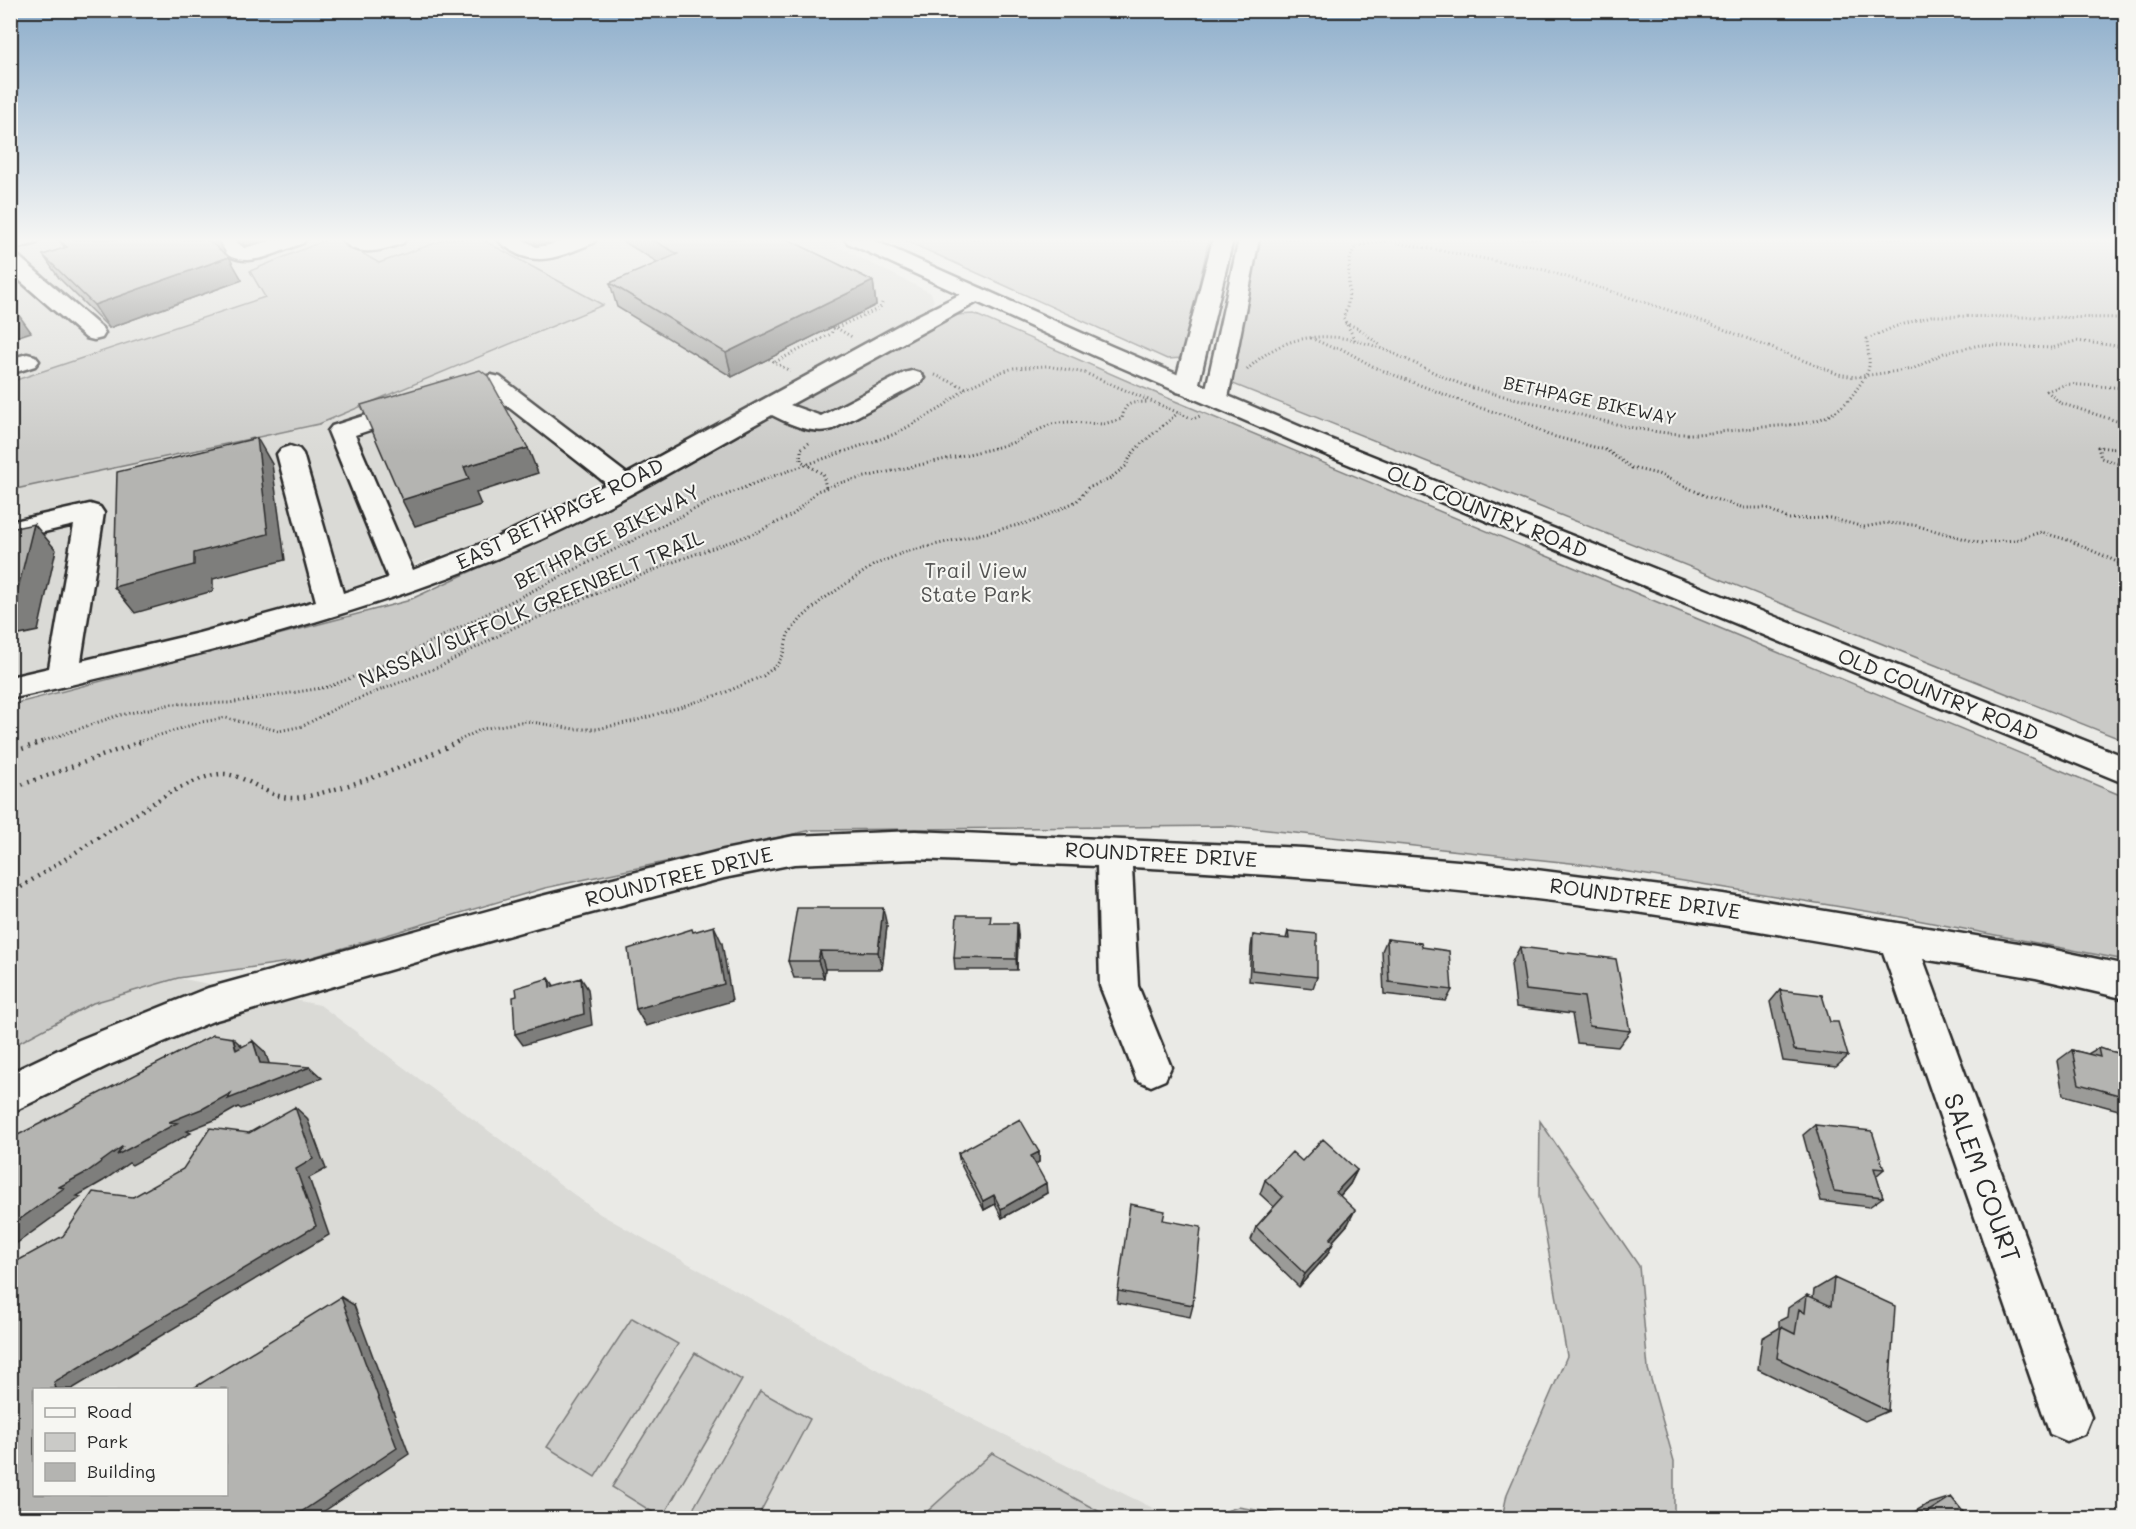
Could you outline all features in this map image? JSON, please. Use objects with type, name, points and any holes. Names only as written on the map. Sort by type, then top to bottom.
[{"type":"street","points":[[68,310],[94,333]]},
{"type":"street","name":"EAST BETHPAGE ROAD","points":[[10,688],[177,649],[332,606],[404,583],[508,543],[625,485],[945,310]]},
{"type":"street","name":"OLD COUNTRY ROAD","points":[[1007,310],[1182,400],[1209,406],[1328,447],[2126,771]]},
{"type":"street","points":[[1182,400],[1204,310]]},
{"type":"street","points":[[1209,406],[1232,310]]},
{"type":"street","points":[[770,405],[803,420],[824,424],[912,378]]},
{"type":"street","points":[[404,583],[341,431],[491,381],[625,485]]},
{"type":"street","points":[[291,454],[332,606]]},
{"type":"street","points":[[10,531],[90,513],[63,675]]},
{"type":"street","name":"ROUNDTREE DRIVE","points":[[10,1094],[93,1053],[208,1005],[538,912],[724,864],[794,850],[915,845],[1114,852],[1303,862],[1482,878],[1723,909],[2036,962],[2126,982]]},
{"type":"street","points":[[1114,852],[1119,986],[1150,1067]]},
{"type":"street","name":"SALEM COURT","points":[[1897,939],[2067,1417]]},
{"type":"path","points":[[775,362],[831,333],[835,327],[874,310]]},
{"type":"path","points":[[1348,310],[1343,317],[1355,340]]},
{"type":"path","points":[[1670,310],[1838,374],[1865,377],[1886,371],[1912,369],[1944,353],[1980,345],[2052,348],[2076,341],[2126,347]]},
{"type":"path","points":[[1865,377],[1870,368],[1866,351],[1867,339],[1931,316],[2126,318]]},
{"type":"path","points":[[1345,323],[1359,328],[1389,353]]},
{"type":"path","points":[[835,327],[854,339]]},
{"type":"path","name":"BETHPAGE BIKEWAY","points":[[1243,375],[1262,354],[1287,341],[1331,337],[1355,340],[1458,383],[1487,392],[1564,412],[1682,434],[1785,426],[1829,416],[1842,408],[1865,377]]},
{"type":"path","points":[[1310,338],[1332,348],[1340,348],[1376,368],[1474,406],[1518,418],[1548,435],[1606,450],[1632,468],[1658,474],[1708,497],[1744,508],[1767,508],[1788,519],[1830,518],[1864,527],[1886,522],[1914,525],[1980,543],[2015,540],[2041,532],[2071,541],[2126,567]]},
{"type":"path","points":[[769,358],[792,373]]},
{"type":"path","name":"BETHPAGE BIKEWAY","points":[[10,753],[116,716],[172,704],[229,703],[328,687],[391,662],[709,502],[804,465],[895,434],[940,409],[966,388],[1007,370],[1047,366],[1068,368],[1152,402],[1182,400],[1193,419],[1209,406]]},
{"type":"path","points":[[912,378],[924,372],[945,377],[966,388]]},
{"type":"path","points":[[2126,388],[2067,384],[2047,392],[2060,403],[2126,424]]},
{"type":"path","points":[[10,894],[54,867],[84,844],[169,794],[197,781],[224,774],[243,780],[273,795],[292,798],[310,796],[377,777],[419,761],[482,729],[526,721],[574,729],[597,729],[635,721],[724,693],[763,676],[777,665],[783,655],[788,634],[802,618],[822,600],[874,565],[905,552],[1035,521],[1077,501],[1088,488],[1108,480],[1126,466],[1131,455],[1182,400]]},
{"type":"path","name":"NASSAU/SUFFOLK GREENBELT TRAIL","points":[[10,789],[108,752],[201,722],[226,718],[279,731],[303,726],[338,707],[441,666],[515,627],[676,561],[758,532],[794,514],[817,491],[843,482],[1012,443],[1051,424],[1067,422],[1103,424],[1122,419],[1124,408],[1130,402],[1152,402]]},
{"type":"path","points":[[2126,450],[2098,447],[2101,458],[2126,466]]},
{"type":"path","points":[[804,465],[823,474],[826,488]]},
{"type":"shaded area","points":[[10,310],[926,310],[575,499],[500,534],[334,594],[254,619],[11,679]]},
{"type":"shaded area","points":[[178,978],[320,1005],[600,1214],[906,1386],[1173,1518],[11,1518],[11,1028]]},
{"type":"green space","points":[[225,310],[590,310],[319,424],[11,490],[10,382]]},
{"type":"green space","points":[[1060,310],[1193,310],[1183,358],[1167,359]]},
{"type":"green space","points":[[1246,310],[2125,310],[2125,741],[1233,384],[1229,379]]},
{"type":"green space","name":"Trail View State Park","points":[[974,314],[1139,386],[2125,797],[2125,960],[1896,916],[1580,864],[1231,826],[812,830],[545,888],[303,960],[178,978],[93,1003],[11,1047],[10,705],[407,601],[560,530],[726,441],[945,318]]},
{"type":"green space","points":[[1540,1121],[1639,1266],[1648,1369],[1674,1461],[1674,1518],[1502,1518],[1507,1494],[1567,1356],[1539,1197]]},
{"type":"green space","points":[[632,1318],[678,1344],[595,1477],[547,1447]]},
{"type":"green space","points":[[695,1353],[742,1380],[662,1518],[612,1487]]},
{"type":"green space","points":[[760,1391],[810,1419],[757,1518],[688,1518]]},
{"type":"green space","points":[[992,1453],[1111,1518],[920,1518]]},
{"type":"green space","points":[[1238,1507],[1304,1518],[1205,1518]]},
{"type":"building","points":[[655,310],[813,310],[726,353]]},
{"type":"building","points":[[480,370],[488,376],[528,448],[464,467],[469,479],[402,500],[361,405]]},
{"type":"building","points":[[257,438],[268,534],[194,553],[194,565],[114,587],[117,472]]},
{"type":"building","points":[[34,524],[14,605],[10,606],[10,529]]},
{"type":"building","points":[[797,908],[883,908],[878,952],[820,951],[818,961],[788,961]]},
{"type":"building","points":[[957,915],[991,915],[990,923],[1017,923],[1016,959],[954,958]]},
{"type":"building","points":[[714,926],[724,984],[636,1009],[628,949],[692,929],[693,932]]},
{"type":"building","points":[[1288,931],[1317,934],[1317,977],[1252,970],[1253,935],[1289,939]]},
{"type":"building","points":[[1387,939],[1421,943],[1422,947],[1449,951],[1452,990],[1389,982]]},
{"type":"building","points":[[1520,947],[1616,959],[1630,1031],[1589,1026],[1584,997],[1526,990]]},
{"type":"building","points":[[549,978],[550,987],[581,978],[584,1014],[515,1034],[513,997],[517,996],[516,988]]},
{"type":"building","points":[[1780,990],[1822,995],[1830,1022],[1838,1022],[1848,1056],[1794,1050]]},
{"type":"building","points":[[213,1035],[233,1038],[236,1050],[253,1041],[260,1063],[310,1067],[228,1099],[231,1093],[204,1108],[169,1122],[177,1123],[117,1155],[123,1146],[87,1172],[59,1187],[64,1188],[10,1226],[10,1139]]},
{"type":"building","points":[[2098,1048],[2126,1055],[2126,1097],[2079,1084],[2072,1050],[2100,1057]]},
{"type":"building","points":[[295,1107],[313,1159],[296,1169],[316,1226],[54,1382],[56,1388],[33,1388],[33,1496],[228,1496],[228,1388],[194,1388],[341,1297],[397,1448],[292,1518],[10,1518],[10,1265],[63,1236],[93,1192],[133,1197],[183,1169],[210,1128],[249,1133]]},
{"type":"building","points":[[1020,1119],[1039,1152],[1031,1156],[1046,1183],[1001,1209],[994,1195],[983,1201],[958,1153]]},
{"type":"building","points":[[1815,1125],[1872,1131],[1884,1169],[1874,1168],[1883,1197],[1834,1191]]},
{"type":"building","points":[[1323,1139],[1357,1170],[1336,1192],[1355,1210],[1330,1239],[1334,1242],[1305,1274],[1256,1227],[1283,1197],[1265,1180],[1292,1152],[1302,1161]]},
{"type":"building","points":[[1130,1204],[1165,1211],[1163,1220],[1201,1227],[1193,1305],[1118,1291]]},
{"type":"building","points":[[1834,1278],[1895,1306],[1888,1411],[1777,1358],[1781,1327],[1795,1334],[1799,1309],[1805,1313],[1807,1295],[1831,1306]]},
{"type":"building","points":[[1951,1497],[1968,1518],[1918,1518]]}]
